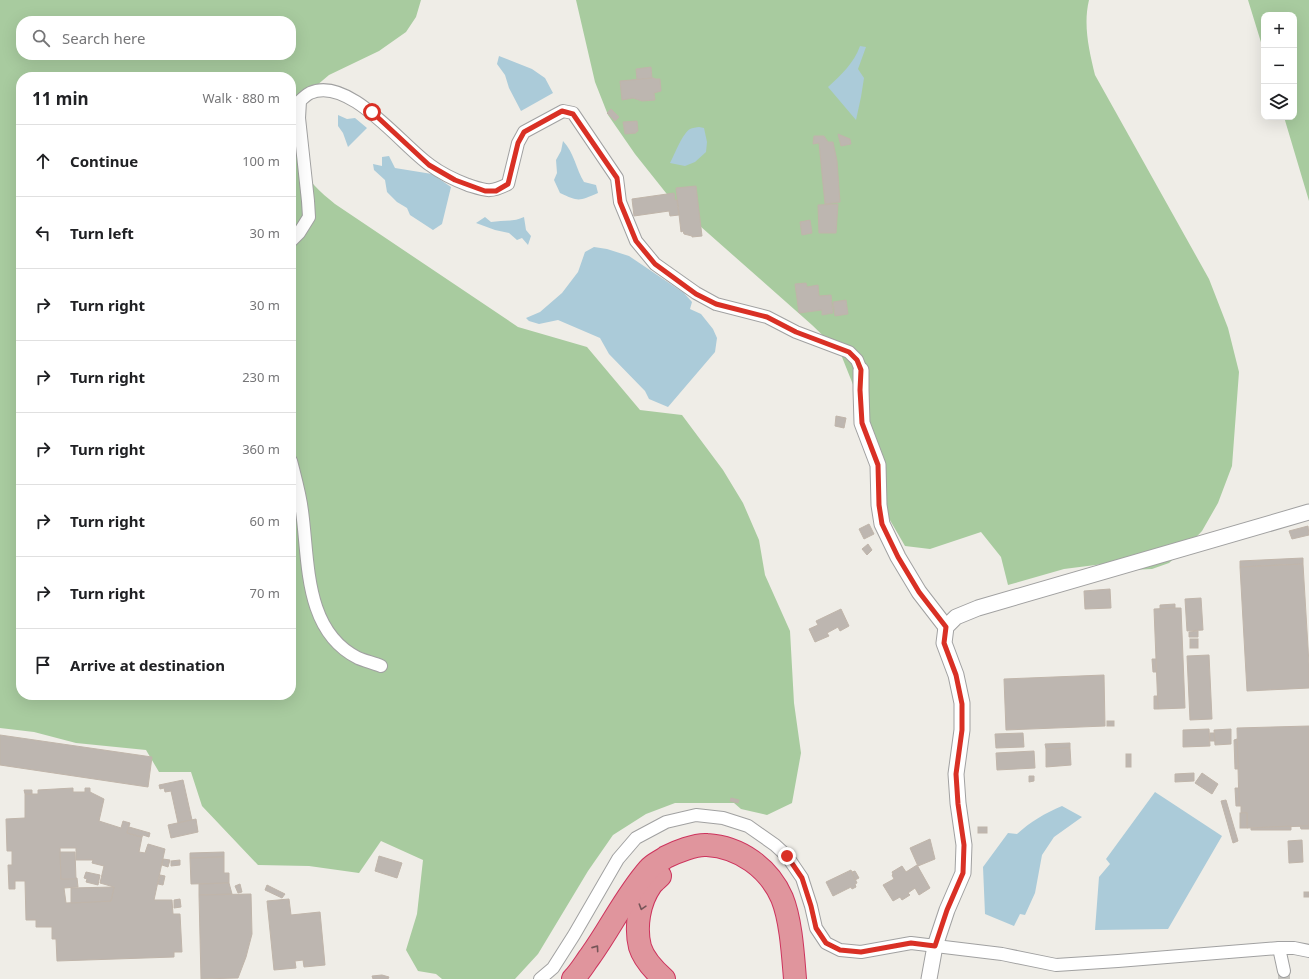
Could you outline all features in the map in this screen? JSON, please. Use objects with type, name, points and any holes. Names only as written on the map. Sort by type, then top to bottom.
[{"type":"highway","points":[[573,979],[604,937],[631,892],[650,868],[676,851],[705,844],[730,849],[753,860],[772,879],[782,899],[790,929],[796,979]]},
{"type":"highway","points":[[664,979],[654,970],[641,948],[637,927],[641,906],[651,885],[670,867],[695,858],[718,859],[742,867],[759,882],[773,908],[780,937],[785,979]]},
{"type":"street","points":[[296,236],[309,217],[299,118],[300,101],[310,93],[326,90],[346,96],[372,112],[429,165],[455,180],[485,191],[496,191],[508,184],[518,143],[524,132],[562,111],[573,114],[617,178],[620,202],[636,241],[655,264],[696,294],[716,304],[767,317],[796,332],[849,352],[857,360],[861,370],[860,390],[862,423],[878,465],[879,505],[882,524],[898,557],[919,592],[946,627]]},
{"type":"street","points":[[296,483],[302,510],[306,559],[315,607],[326,630],[340,645],[358,658],[381,666]]},
{"type":"street","points":[[929,979],[935,946],[947,910],[963,873],[964,845],[958,804],[956,774],[962,730],[962,704],[956,675],[944,643],[946,627],[956,616],[978,608],[1309,512]]},
{"type":"street","points":[[540,979],[552,968],[574,935],[618,859],[636,838],[666,822],[696,815],[723,818],[748,826],[775,845],[787,856],[802,878],[816,928],[826,943],[840,950],[861,952],[911,943],[1002,954],[1056,965],[1279,948],[1294,948],[1309,951]]},
{"type":"street","points":[[1279,948],[1284,971]]},
{"type":"green space","points":[[0,0],[421,0],[416,17],[406,32],[379,51],[329,75],[303,97],[296,106],[296,72],[16,72],[16,700],[296,700],[296,151],[309,179],[316,188],[335,204],[518,327],[587,347],[640,410],[682,415],[723,470],[743,503],[759,540],[765,575],[790,631],[794,703],[801,753],[792,803],[767,815],[741,809],[734,803],[675,803],[646,814],[613,835],[588,871],[538,954],[515,979],[442,979],[436,974],[418,971],[406,950],[417,914],[423,860],[381,841],[359,873],[309,866],[258,865],[202,806],[191,772],[159,772],[146,750],[76,743],[34,732],[0,728]]},
{"type":"green space","points":[[576,0],[1089,0],[1087,9],[1087,28],[1089,47],[1095,75],[1209,279],[1228,328],[1239,372],[1232,466],[1218,503],[1202,531],[1169,563],[1152,569],[1131,570],[1111,563],[1064,569],[1008,585],[1001,557],[981,532],[930,549],[905,546],[880,503],[885,465],[840,352],[812,325],[674,203],[635,154],[608,115],[595,82]]},
{"type":"green space","points":[[1248,0],[1309,0],[1309,201],[1285,120],[1297,120],[1297,12],[1261,12],[1261,42]]},
{"type":"water","points":[[860,46],[866,47],[858,69],[864,78],[856,120],[828,87],[851,63]]},
{"type":"water","points":[[499,56],[532,69],[545,78],[553,93],[521,111],[509,88],[505,75],[497,64]]},
{"type":"water","points":[[338,115],[347,119],[355,118],[367,128],[348,147],[343,133],[338,126]]},
{"type":"water","points":[[699,127],[704,128],[707,142],[706,152],[695,162],[685,166],[670,163],[681,140],[687,132],[691,129]]},
{"type":"water","points":[[563,141],[570,150],[584,182],[596,185],[598,193],[587,198],[575,199],[560,193],[554,180],[557,173],[556,160],[561,151]]},
{"type":"water","points":[[389,156],[395,168],[432,174],[451,187],[442,224],[433,230],[410,215],[407,208],[397,202],[387,192],[385,180],[374,170],[373,164],[382,166],[382,157]]},
{"type":"water","points":[[485,217],[491,222],[520,219],[524,217],[526,230],[531,236],[528,245],[522,238],[517,240],[509,233],[476,223]]},
{"type":"water","points":[[594,247],[607,249],[629,256],[684,293],[692,302],[690,309],[701,314],[713,329],[717,338],[715,352],[668,407],[649,399],[645,391],[609,354],[600,338],[558,320],[539,324],[529,321],[526,318],[540,312],[562,293],[578,272],[585,252]]},
{"type":"water","points":[[1155,792],[1222,836],[1168,929],[1095,930],[1099,877],[1110,864],[1106,859]]},
{"type":"water","points":[[1062,806],[1082,817],[1054,837],[1042,855],[1035,893],[1025,915],[1020,914],[1014,926],[985,914],[983,867],[1008,833],[1017,834],[1038,818]]},
{"type":"building","points":[[651,67],[652,78],[637,80],[636,69]]},
{"type":"building","points":[[654,78],[660,79],[661,91],[654,93],[655,100],[642,101],[633,98],[622,100],[620,81]]},
{"type":"building","points":[[611,109],[619,117],[615,121],[607,113]]},
{"type":"building","points":[[637,121],[638,131],[636,133],[625,134],[623,122]]},
{"type":"building","points":[[838,134],[850,139],[851,144],[841,146]]},
{"type":"building","points":[[814,136],[824,136],[828,142],[833,142],[837,161],[840,202],[825,204],[819,143],[813,144]]},
{"type":"building","points":[[696,186],[702,236],[692,237],[684,234],[683,231],[681,232],[676,188]]},
{"type":"building","points":[[674,193],[675,200],[677,200],[679,215],[670,216],[669,211],[634,216],[632,199]]},
{"type":"building","points":[[838,204],[836,233],[819,233],[818,205]]},
{"type":"building","points":[[810,220],[812,233],[802,235],[800,222]]},
{"type":"building","points":[[806,283],[807,287],[818,285],[819,296],[831,295],[833,313],[822,315],[822,310],[799,313],[795,284]]},
{"type":"building","points":[[846,300],[848,314],[835,316],[833,302]]},
{"type":"building","points":[[836,416],[846,418],[844,428],[835,426]]},
{"type":"building","points":[[869,524],[874,534],[864,539],[859,529]]},
{"type":"building","points":[[1308,526],[1309,535],[1292,539],[1289,531]]},
{"type":"building","points":[[868,544],[872,550],[867,555],[862,549]]},
{"type":"building","points":[[1303,558],[1303,564],[1240,567],[1240,561]]},
{"type":"building","points":[[1303,564],[1309,688],[1247,691],[1240,567]]},
{"type":"building","points":[[1110,589],[1111,608],[1085,609],[1084,591]]},
{"type":"building","points":[[1201,598],[1203,630],[1187,631],[1185,599]]},
{"type":"building","points":[[1175,604],[1175,608],[1160,609],[1160,605]]},
{"type":"building","points":[[1181,608],[1185,708],[1158,709],[1154,609]]},
{"type":"building","points":[[841,609],[849,626],[840,631],[838,627],[827,633],[829,636],[815,642],[809,629],[818,625],[816,621]]},
{"type":"building","points":[[1198,631],[1198,637],[1189,637],[1189,632]]},
{"type":"building","points":[[1190,639],[1198,639],[1198,648],[1190,648]]},
{"type":"building","points":[[1209,655],[1212,719],[1190,720],[1187,656]]},
{"type":"building","points":[[1152,659],[1156,659],[1156,672],[1153,672]]},
{"type":"building","points":[[1104,675],[1105,726],[1006,730],[1004,679]]},
{"type":"building","points":[[1154,696],[1157,696],[1158,709],[1154,709]]},
{"type":"building","points":[[1107,721],[1114,721],[1114,726],[1107,726]]},
{"type":"building","points":[[1309,726],[1309,826],[1247,828],[1247,813],[1241,813],[1241,806],[1239,806],[1237,728]]},
{"type":"building","points":[[1209,729],[1210,746],[1183,747],[1183,730]]},
{"type":"building","points":[[1231,729],[1231,744],[1215,745],[1214,730]]},
{"type":"building","points":[[1023,733],[1024,747],[996,748],[995,734]]},
{"type":"building","points":[[1210,733],[1214,733],[1215,741],[1210,741]]},
{"type":"building","points":[[0,735],[152,757],[148,787],[0,765]]},
{"type":"building","points":[[1237,739],[1238,769],[1235,769],[1234,740]]},
{"type":"building","points":[[1070,743],[1070,748],[1046,749],[1045,744]]},
{"type":"building","points":[[1070,748],[1071,765],[1046,767],[1046,749]]},
{"type":"building","points":[[1034,751],[1035,768],[997,770],[996,753]]},
{"type":"building","points":[[1126,754],[1131,754],[1131,767],[1126,767]]},
{"type":"building","points":[[1194,773],[1194,781],[1175,782],[1175,774]]},
{"type":"building","points":[[1202,773],[1218,784],[1212,794],[1195,783]]},
{"type":"building","points":[[1029,776],[1034,776],[1034,781],[1029,782]]},
{"type":"building","points":[[183,780],[192,820],[178,823],[171,791],[165,792],[164,788],[160,789],[159,785]]},
{"type":"building","points":[[73,788],[73,792],[85,792],[85,788],[90,788],[90,792],[104,799],[99,821],[121,828],[123,821],[130,823],[127,833],[142,837],[139,852],[145,853],[148,844],[165,849],[154,900],[172,900],[173,914],[180,914],[182,952],[174,952],[174,957],[57,961],[56,939],[52,939],[52,927],[36,927],[36,920],[26,920],[25,881],[15,881],[15,889],[9,889],[8,865],[12,865],[12,851],[7,851],[6,819],[25,818],[25,794],[38,794],[38,790]],"holes":[[[60,848],[76,848],[76,860],[93,860],[92,863],[104,866],[100,883],[114,887],[111,901],[66,903],[64,888],[78,887],[77,878],[61,879]]]},
{"type":"building","points":[[1235,788],[1239,788],[1239,806],[1236,806]]},
{"type":"building","points":[[24,790],[32,790],[32,794],[25,794]]},
{"type":"building","points":[[731,798],[739,800],[738,803],[730,801]]},
{"type":"building","points":[[1226,800],[1238,841],[1233,843],[1221,801]]},
{"type":"building","points":[[1240,813],[1247,813],[1247,828],[1240,828]]},
{"type":"building","points":[[196,819],[198,832],[171,838],[168,825]]},
{"type":"building","points":[[1291,826],[1291,830],[1251,830],[1251,828]]},
{"type":"building","points":[[1300,826],[1309,826],[1309,829],[1301,829]]},
{"type":"building","points":[[129,827],[150,833],[149,837],[143,835],[142,837],[127,833]]},
{"type":"building","points":[[978,827],[987,827],[987,833],[978,833]]},
{"type":"building","points":[[930,839],[935,859],[918,866],[910,848]]},
{"type":"building","points":[[1302,840],[1303,862],[1289,863],[1288,841]]},
{"type":"building","points":[[60,852],[75,852],[76,879],[61,879]]},
{"type":"building","points":[[224,852],[224,857],[190,858],[190,853]]},
{"type":"building","points":[[379,856],[402,863],[397,878],[375,871]]},
{"type":"building","points":[[224,857],[224,873],[229,873],[229,883],[191,884],[190,858]]},
{"type":"building","points":[[163,859],[170,860],[168,867],[162,865]]},
{"type":"building","points":[[180,860],[180,865],[171,866],[171,861]]},
{"type":"building","points":[[917,865],[930,888],[919,895],[915,888],[908,893],[910,895],[902,900],[900,897],[893,901],[883,885],[894,879],[892,872],[902,866],[906,872]]},
{"type":"building","points":[[851,870],[857,883],[855,884],[856,887],[852,889],[851,887],[833,896],[826,882]]},
{"type":"building","points":[[855,871],[859,878],[855,880],[852,872]]},
{"type":"building","points":[[86,872],[100,875],[98,885],[86,882],[87,879],[84,878]]},
{"type":"building","points":[[160,875],[165,876],[163,885],[158,884]]},
{"type":"building","points":[[229,883],[232,894],[199,895],[199,884]]},
{"type":"building","points":[[240,884],[242,892],[238,893],[235,886]]},
{"type":"building","points":[[267,885],[285,894],[282,898],[265,890]]},
{"type":"building","points":[[114,887],[111,901],[71,903],[71,888]]},
{"type":"building","points":[[1304,892],[1309,892],[1309,897],[1304,897]]},
{"type":"building","points":[[251,894],[252,934],[246,957],[238,978],[201,979],[199,895]]},
{"type":"building","points":[[180,899],[181,907],[174,908],[174,900]]},
{"type":"building","points":[[289,899],[291,915],[320,912],[325,965],[304,967],[303,960],[295,961],[296,968],[274,970],[267,901]]},
{"type":"building","points":[[382,975],[389,977],[388,979],[373,979],[372,976]]},
{"type":"tunnel","points":[[1284,971],[1284,979]]},
{"type":"route","points":[[372,112],[429,165],[455,180],[485,191],[496,191],[508,184],[518,143],[524,132],[562,111],[573,114],[617,178],[620,202],[636,241],[646,255],[655,264],[696,294],[716,304],[767,317],[796,332],[849,352],[857,360],[861,370],[860,390],[862,423],[878,465],[879,505],[882,524],[898,557],[919,592],[946,627],[944,643],[956,675],[962,704],[962,730],[956,774],[958,804],[964,845],[963,873],[947,910],[935,946],[911,943],[861,952],[840,950],[826,943],[816,928],[802,878],[787,856]]}]
